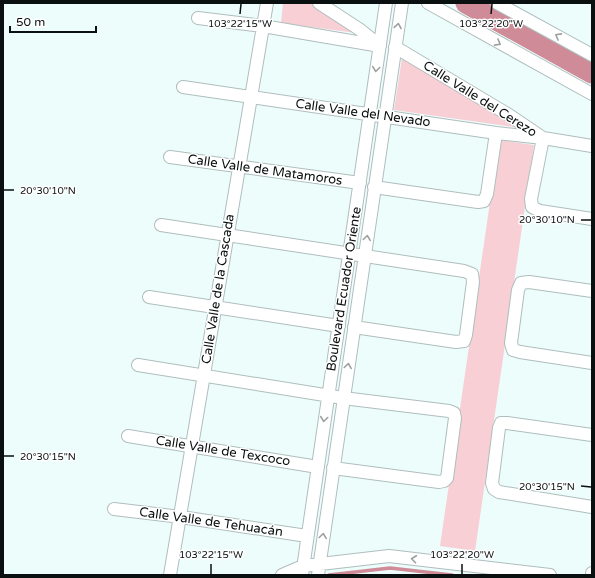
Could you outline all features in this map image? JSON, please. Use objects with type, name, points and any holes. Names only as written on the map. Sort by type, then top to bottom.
[{"type":"street","name":"Calle Valle de la Cascada","points":[[170,575],[267,3]]},
{"type":"street","points":[[319,3],[359,28],[380,46]]},
{"type":"street","name":"Boulevard Ecuador Oriente","points":[[302,571],[386,3]]},
{"type":"street","name":"Boulevard Ecuador Oriente","points":[[318,570],[402,3]]},
{"type":"street","points":[[428,3],[592,94]]},
{"type":"street","points":[[497,3],[592,55]]},
{"type":"street","points":[[198,18],[263,26],[380,46]]},
{"type":"street","name":"Calle Valle del Cerezo","points":[[395,47],[509,115],[543,138],[592,146]]},
{"type":"street","name":"Calle Valle del Nevado","points":[[183,87],[385,116],[496,134],[543,138]]},
{"type":"street","points":[[374,187],[478,202],[484,201],[496,134]]},
{"type":"street","points":[[543,138],[532,199],[532,207],[540,211],[592,219]]},
{"type":"street","name":"Calle Valle de Matamoros","points":[[170,157],[360,183]]},
{"type":"street","points":[[161,225],[464,271],[472,274],[473,282],[464,341],[456,342],[354,327]]},
{"type":"street","points":[[592,291],[529,282],[521,283],[518,290],[511,343],[513,350],[520,352],[592,363]]},
{"type":"street","points":[[149,297],[338,326]]},
{"type":"street","points":[[138,365],[328,394],[343,398],[449,411],[454,413],[455,418],[447,478],[444,481],[439,482],[333,468]]},
{"type":"street","points":[[592,435],[507,422],[501,423],[499,428],[492,483],[494,489],[499,492],[592,507]]},
{"type":"street","name":"Calle Valle de Texcoco","points":[[128,436],[318,467]]},
{"type":"street","name":"Calle Valle de Tehuacán","points":[[114,509],[181,517],[307,536]]},
{"type":"street","points":[[282,575],[302,571],[318,570],[389,556],[550,575]]},
{"type":"shaded area","points":[[283,3],[311,3],[356,33],[281,23]]},
{"type":"shaded area","points":[[402,58],[521,128],[394,110]]},
{"type":"shaded area","points":[[499,140],[534,145],[475,551],[440,546]]},
{"type":"waterway","points":[[466,3],[592,73]]},
{"type":"waterway","points":[[329,575],[390,568],[452,575]]}]
